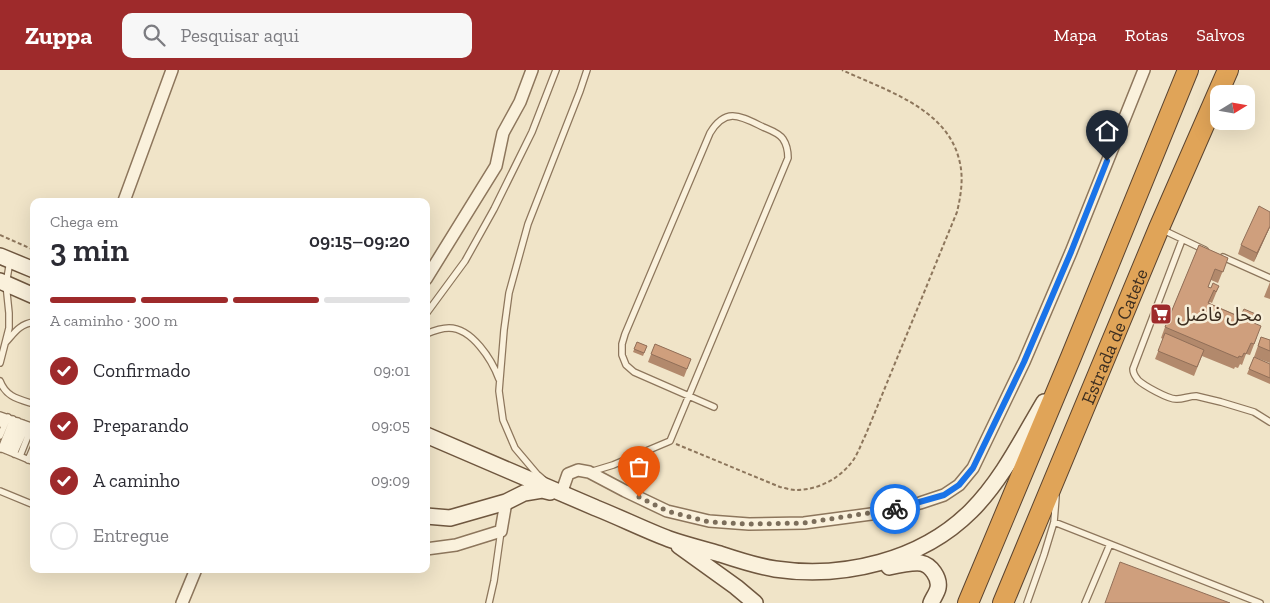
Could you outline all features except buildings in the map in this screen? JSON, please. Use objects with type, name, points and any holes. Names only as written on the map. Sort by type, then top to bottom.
[{"type":"highway","name":"Estrada de Catete","points":[[968,603],[1071,358],[1188,70]]},
{"type":"highway","name":"Estrada de Catete","points":[[1004,603],[1159,228],[1228,70]]},
{"type":"street","points":[[125,198],[172,70]]},
{"type":"street","points":[[430,273],[496,166],[503,133],[520,102],[532,70]]},
{"type":"street","points":[[561,494],[568,474],[578,470],[589,472],[667,511],[709,522],[749,524],[804,523],[886,512],[944,495],[959,485],[973,468],[1024,362],[1071,252],[1144,70]]},
{"type":"street","points":[[5,258],[30,268]]},
{"type":"street","points":[[3,283],[30,294]]},
{"type":"street","points":[[814,572],[886,562],[920,548],[970,512],[1002,472],[1071,358]]},
{"type":"street","points":[[430,437],[670,539],[744,562],[775,569],[814,572],[856,571],[920,563],[928,566],[934,572],[937,580],[938,587],[931,603]]},
{"type":"street","points":[[430,516],[450,518],[506,502],[524,493],[542,490],[561,494]]},
{"type":"street","points":[[430,548],[456,545],[501,531],[506,502]]},
{"type":"street","points":[[670,539],[756,603]]},
{"type":"street","points":[[182,603],[194,573]]},
{"type":"lane","points":[[430,309],[465,261],[494,209],[532,132],[556,70]]},
{"type":"lane","points":[[561,494],[536,474],[515,448],[503,420],[499,391],[509,293],[528,224],[587,70]]},
{"type":"lane","points":[[589,472],[613,465],[670,441],[689,397],[788,158],[787,148],[783,139],[776,132],[741,116],[730,116],[722,119],[710,133],[622,344],[622,355],[626,365],[634,372],[689,397],[714,407]]},
{"type":"lane","points":[[1159,228],[1209,251]]},
{"type":"lane","points":[[1182,240],[1133,373],[1140,382],[1170,398],[1178,399],[1192,396],[1221,402],[1254,412],[1270,422]]},
{"type":"lane","points":[[1217,255],[1270,278]]},
{"type":"lane","points":[[0,363],[6,343],[9,313],[3,283],[5,258]]},
{"type":"lane","points":[[6,343],[25,323],[30,322]]},
{"type":"lane","points":[[430,332],[450,328],[474,340],[486,352],[495,366],[500,381]]},
{"type":"lane","points":[[0,380],[3,388],[9,395],[30,403]]},
{"type":"lane","points":[[0,424],[18,421]]},
{"type":"lane","points":[[0,436],[18,421]]},
{"type":"lane","points":[[8,452],[18,421]]},
{"type":"lane","points":[[8,452],[18,421]]},
{"type":"lane","points":[[8,452],[18,421]]},
{"type":"lane","points":[[8,452],[30,461]]},
{"type":"lane","points":[[1027,603],[1054,522],[1058,472]]},
{"type":"lane","points":[[0,491],[30,503]]},
{"type":"lane","points":[[1054,522],[1260,603]]},
{"type":"lane","points":[[489,603],[501,531]]},
{"type":"lane","points":[[1085,603],[1110,544]]},
{"type":"path","points":[[670,441],[780,487],[795,490],[823,484],[846,469],[866,434],[957,212],[962,177],[960,160],[954,143],[944,128],[932,117],[905,99],[842,70]]},
{"type":"path","points":[[0,235],[30,248]]},
{"type":"way so far","points":[[639,497],[667,511],[709,522],[749,524],[804,523],[886,512],[895,509]]},
{"type":"place","name":"محل فاضل","points":[[1161,314]]},
{"type":"route","points":[[895,509],[944,495],[959,485],[973,468],[1024,362],[1107,161]]}]
